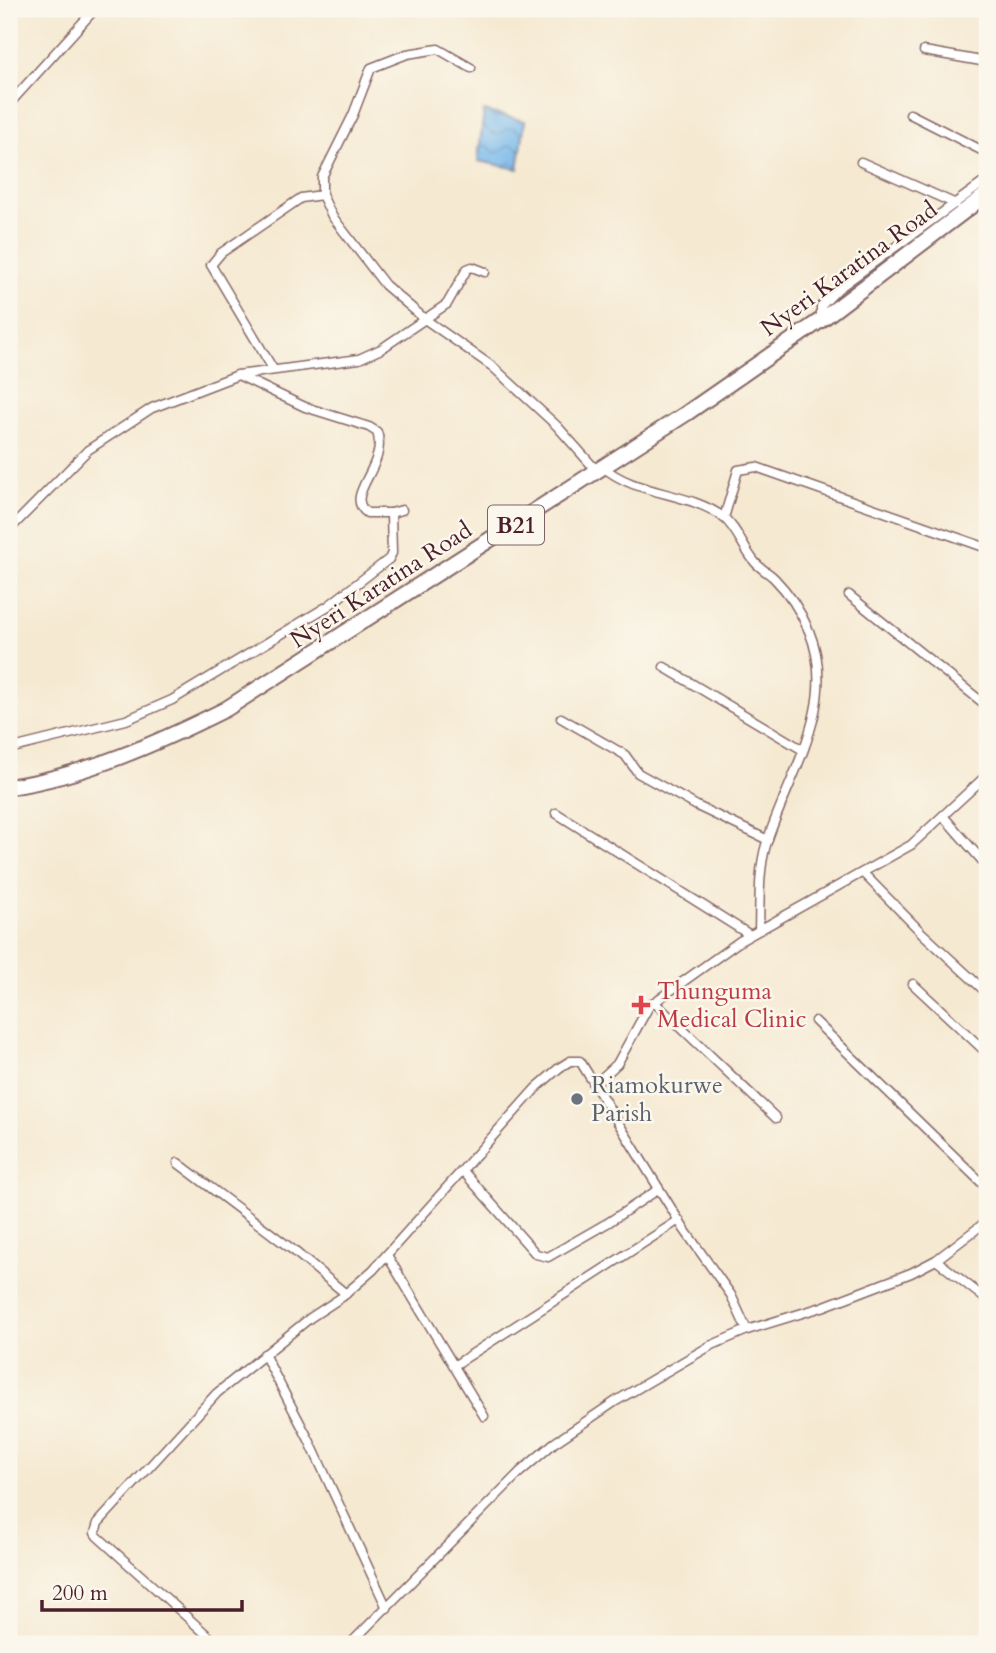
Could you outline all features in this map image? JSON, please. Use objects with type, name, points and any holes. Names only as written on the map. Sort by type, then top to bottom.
[{"type":"highway","name":"Nyeri Karatina Road","points":[[9,787],[93,765],[181,732],[226,709],[502,535],[599,468],[687,413],[821,320],[987,194]]},
{"type":"street","points":[[9,104],[95,9]]},
{"type":"street","points":[[471,68],[438,50],[407,54],[371,68],[353,115],[322,177],[322,195],[332,216],[385,285],[426,320],[465,345],[521,391],[599,468],[625,483],[709,509],[724,518],[754,562],[792,600],[813,642],[817,657],[818,695],[803,751],[762,862],[759,930]]},
{"type":"street","points":[[924,51],[987,62]]},
{"type":"street","points":[[910,114],[987,153]]},
{"type":"street","points":[[861,162],[956,204]]},
{"type":"street","points":[[821,320],[820,314],[825,300],[987,180]]},
{"type":"street","points":[[273,369],[211,265],[221,253],[301,198],[322,195]]},
{"type":"street","points":[[9,530],[88,450],[114,430],[152,408],[238,375],[359,359],[426,320],[447,304],[467,269],[472,267],[485,271]]},
{"type":"street","points":[[238,375],[304,407],[369,427],[377,432],[381,452],[360,492],[359,501],[367,513],[402,510]]},
{"type":"street","points":[[724,518],[738,470],[756,467],[987,548]]},
{"type":"street","points":[[9,749],[126,720],[211,679],[328,606],[390,559],[391,513]]},
{"type":"street","points":[[849,594],[987,706]]},
{"type":"street","points":[[664,667],[803,751]]},
{"type":"street","points":[[561,718],[617,749],[638,773],[696,806],[768,840]]},
{"type":"street","points":[[594,1085],[617,1064],[643,1013],[654,1002],[750,935],[911,845],[987,775]]},
{"type":"street","points":[[556,813],[750,935]]},
{"type":"street","points":[[943,816],[987,866]]},
{"type":"street","points":[[863,873],[987,993]]},
{"type":"street","points":[[913,984],[987,1053]]},
{"type":"street","points":[[654,1002],[776,1118]]},
{"type":"street","points":[[815,1021],[987,1188]]},
{"type":"street","points":[[217,1644],[97,1536],[95,1529],[191,1418],[264,1354],[346,1294],[387,1255],[536,1088],[570,1061],[580,1061],[679,1220],[731,1295],[747,1330]]},
{"type":"street","points":[[178,1163],[293,1250],[346,1294]]},
{"type":"street","points":[[463,1171],[536,1254],[548,1257],[609,1223],[659,1189]]},
{"type":"street","points":[[455,1365],[679,1220]]},
{"type":"street","points":[[350,1644],[520,1472],[554,1443],[616,1401],[710,1346],[747,1330],[892,1282],[936,1260],[987,1221]]},
{"type":"street","points":[[387,1255],[484,1416]]},
{"type":"street","points":[[936,1260],[987,1300]]},
{"type":"street","points":[[264,1354],[309,1440],[387,1608]]},
{"type":"water","points":[[484,111],[525,121],[518,169],[478,161]]},
{"type":"place","name":"Thunguma Medical Clinic","points":[[641,1005]]},
{"type":"place","name":"Riamokurwe Parish","points":[[577,1099]]}]
